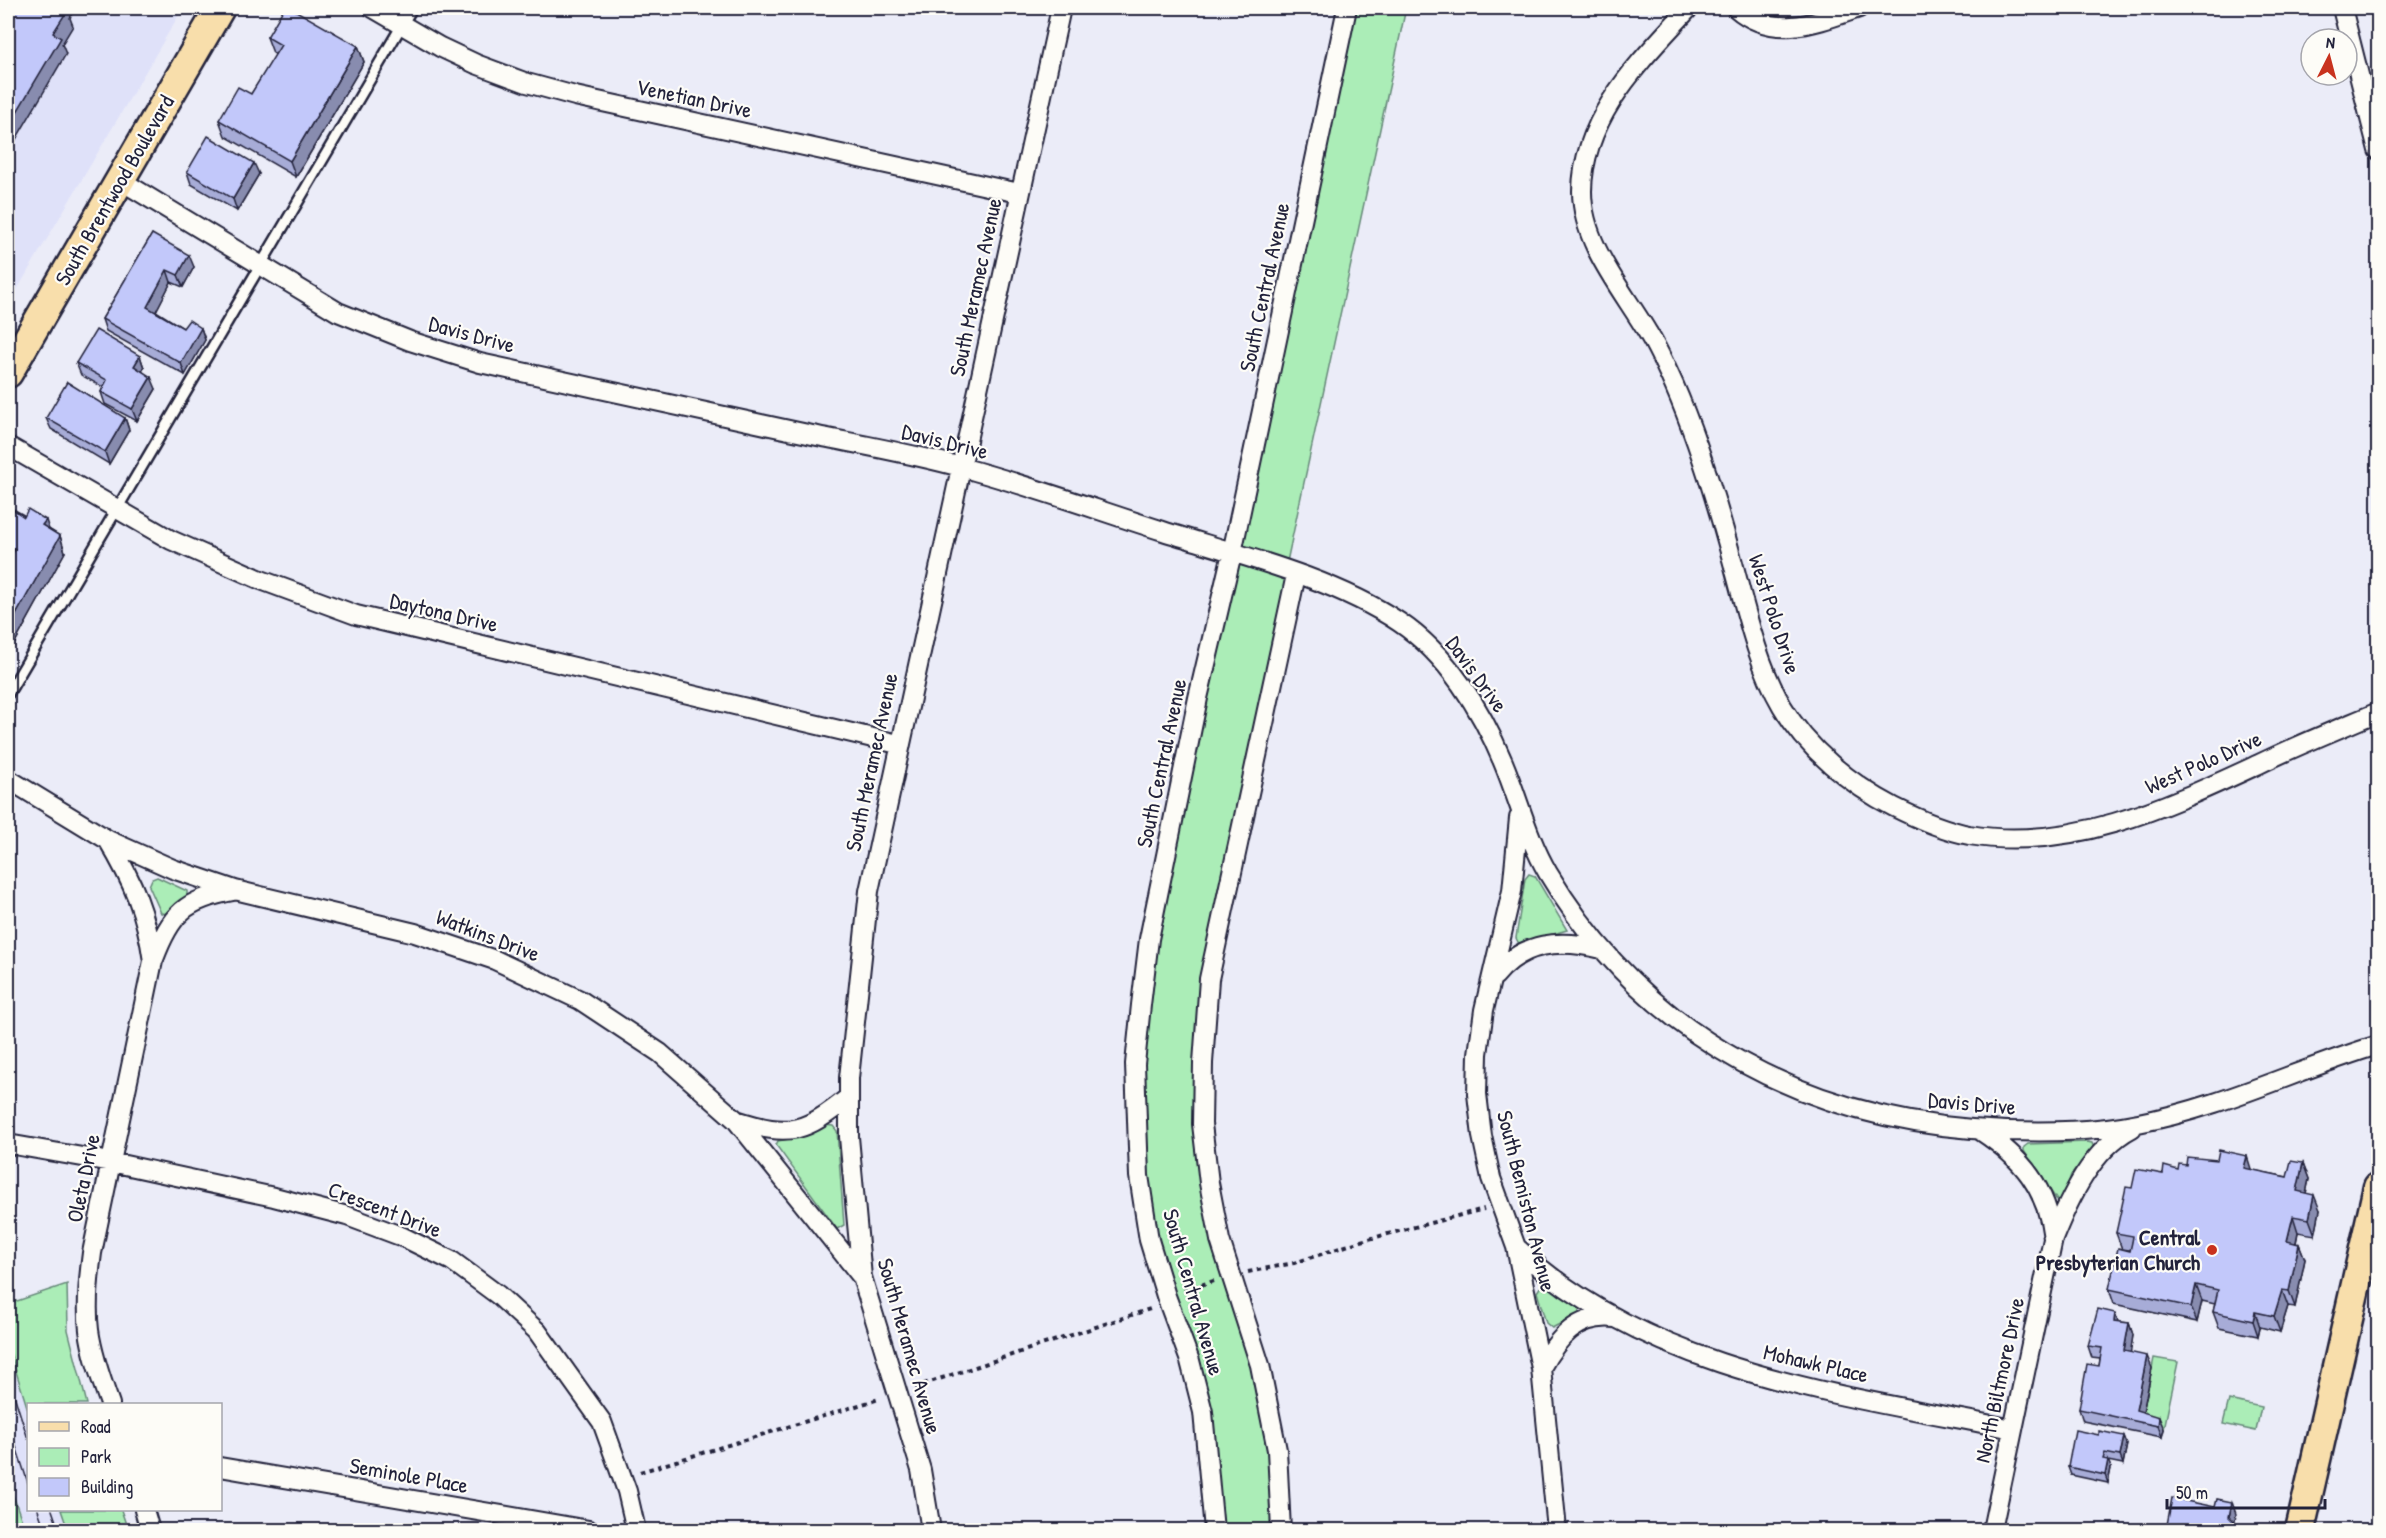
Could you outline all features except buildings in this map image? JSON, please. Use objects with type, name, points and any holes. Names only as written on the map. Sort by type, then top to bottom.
[{"type":"main road","name":"South Brentwood Boulevard","points":[[8,372],[220,8]]},
{"type":"main road","points":[[2300,1530],[2379,1187]]},
{"type":"street","name":"Venetian Drive","points":[[373,8],[440,47],[476,64],[527,83],[575,96],[1019,193]]},
{"type":"street","name":"South Meramec Avenue","points":[[931,1530],[921,1470],[862,1277],[849,1137],[849,1097],[856,992],[869,891],[898,744],[962,467],[1019,193],[1061,8]]},
{"type":"street","name":"South Central Avenue","points":[[1214,1530],[1203,1412],[1190,1361],[1166,1296],[1149,1240],[1139,1176],[1136,1116],[1137,1040],[1149,939],[1198,698],[1232,553],[1347,8]]},
{"type":"street","name":"West Polo Drive","points":[[1689,8],[1629,75],[1608,105],[1594,133],[1585,164],[1582,191],[1585,219],[1592,241],[1651,337],[1694,435],[1719,511],[1755,645],[1768,676],[1783,707],[1824,757],[1853,782],[1922,821],[1967,835],[2014,838],[2063,835],[2120,824],[2200,792],[2379,712]]},
{"type":"street","points":[[1736,8],[1775,27],[1784,27],[1804,26],[1859,8]]},
{"type":"street","points":[[2342,8],[2379,150]]},
{"type":"street","name":"Davis Drive","points":[[120,180],[338,312],[410,341],[480,363],[962,467],[1232,553],[1296,575],[1368,604],[1402,624],[1429,647],[1456,678],[1484,722],[1504,765],[1519,813],[1537,854],[1556,886],[1602,949],[1644,995],[1682,1024],[1727,1056],[1792,1087],[1846,1107],[1906,1122],[1980,1130],[2085,1130],[2141,1123],[2192,1110],[2333,1059],[2379,1045]]},
{"type":"street","name":"Daytona Drive","points":[[8,446],[171,540],[261,580],[356,615],[898,744]]},
{"type":"street","name":"South Central Avenue","points":[[1281,1530],[1278,1450],[1260,1365],[1220,1240],[1209,1183],[1202,1124],[1203,1063],[1209,979],[1296,575]]},
{"type":"street","name":"Watkins Drive","points":[[8,779],[108,840],[173,869],[235,890],[415,933],[495,960],[580,1000],[660,1053],[736,1120],[862,1277]]},
{"type":"street","name":"South Bemiston Avenue","points":[[1519,813],[1515,871],[1494,977],[1484,1010],[1478,1054],[1477,1094],[1482,1136],[1500,1205],[1516,1247],[1541,1368],[1557,1530]]},
{"type":"street","name":"Oleta Drive","points":[[108,840],[128,873],[147,921],[153,961]]},
{"type":"street","name":"Oleta Drive","points":[[110,1403],[92,1354],[86,1324],[86,1292],[92,1252],[153,961],[164,932],[180,911],[203,897],[235,890]]},
{"type":"street","points":[[1494,977],[1506,962],[1537,946],[1556,943],[1580,944],[1602,949]]},
{"type":"street","points":[[736,1120],[768,1131],[800,1128],[824,1117],[849,1097]]},
{"type":"street","name":"North Biltmore Drive","points":[[1992,1530],[2054,1239],[2062,1216],[2098,1155],[2116,1136],[2141,1123]]},
{"type":"street","name":"North Biltmore Drive","points":[[1980,1130],[2008,1149],[2026,1170],[2050,1217],[2054,1239]]},
{"type":"street","name":"Crescent Drive","points":[[8,1144],[111,1162],[274,1197],[347,1216],[403,1237],[452,1261],[498,1295],[537,1331],[602,1422],[622,1477],[636,1530]]},
{"type":"street","name":"Mohawk Place","points":[[1516,1247],[1542,1271],[1615,1318],[1697,1354],[1802,1387],[2013,1429]]},
{"type":"street","name":"Mohawk Place","points":[[1541,1368],[1560,1337],[1574,1325],[1589,1319],[1615,1318]]},
{"type":"street","name":"Seminole Place","points":[[222,1467],[589,1530]]},
{"type":"street","points":[[145,1511],[150,1530]]},
{"type":"lane","points":[[8,694],[259,264],[412,8]]},
{"type":"path","points":[[622,1477],[702,1455],[1151,1310],[1166,1296],[1231,1276],[1294,1263],[1361,1241],[1500,1205]]},
{"type":"shaded area","points":[[8,8],[183,8],[8,305]]},
{"type":"shaded area","points":[[8,1346],[27,1407],[27,1511],[61,1511],[68,1530],[25,1530],[8,1480]]},
{"type":"green space","points":[[1347,8],[1406,8],[1285,571],[1296,575],[1209,979],[1209,1183],[1260,1365],[1281,1530],[1214,1530],[1210,1467],[1149,1240],[1141,1005]]},
{"type":"green space","points":[[1529,874],[1535,876],[1567,930],[1519,944],[1516,938],[1525,879]]},
{"type":"green space","points":[[157,877],[187,891],[187,898],[168,914],[161,913],[149,886],[152,879]]},
{"type":"green space","points":[[824,1125],[833,1126],[837,1131],[844,1225],[837,1229],[776,1145],[778,1141],[804,1136]]},
{"type":"green space","points":[[2092,1143],[2094,1148],[2071,1175],[2063,1199],[2058,1202],[2024,1151],[2024,1147],[2028,1144]]},
{"type":"green space","points":[[1543,1283],[1579,1306],[1579,1314],[1552,1328],[1546,1323],[1537,1292]]},
{"type":"green space","points":[[67,1284],[68,1330],[87,1403],[27,1403],[27,1407],[8,1346],[8,1304]]},
{"type":"green space","points":[[2154,1358],[2178,1362],[2164,1429],[2141,1422]]},
{"type":"green space","points":[[2229,1400],[2261,1407],[2256,1431],[2223,1424]]},
{"type":"green space","points":[[8,1480],[25,1530],[8,1530]]},
{"type":"green space","points":[[61,1511],[121,1511],[128,1530],[68,1530]]},
{"type":"tram line","points":[[8,1376],[27,1436]]},
{"type":"tram line","points":[[8,1422],[27,1480]]},
{"type":"tram line","points":[[38,1511],[45,1530]]},
{"type":"tram line","points":[[52,1511],[59,1530]]},
{"type":"place","name":"Central Presbyterian Church","points":[[2212,1250]]}]
